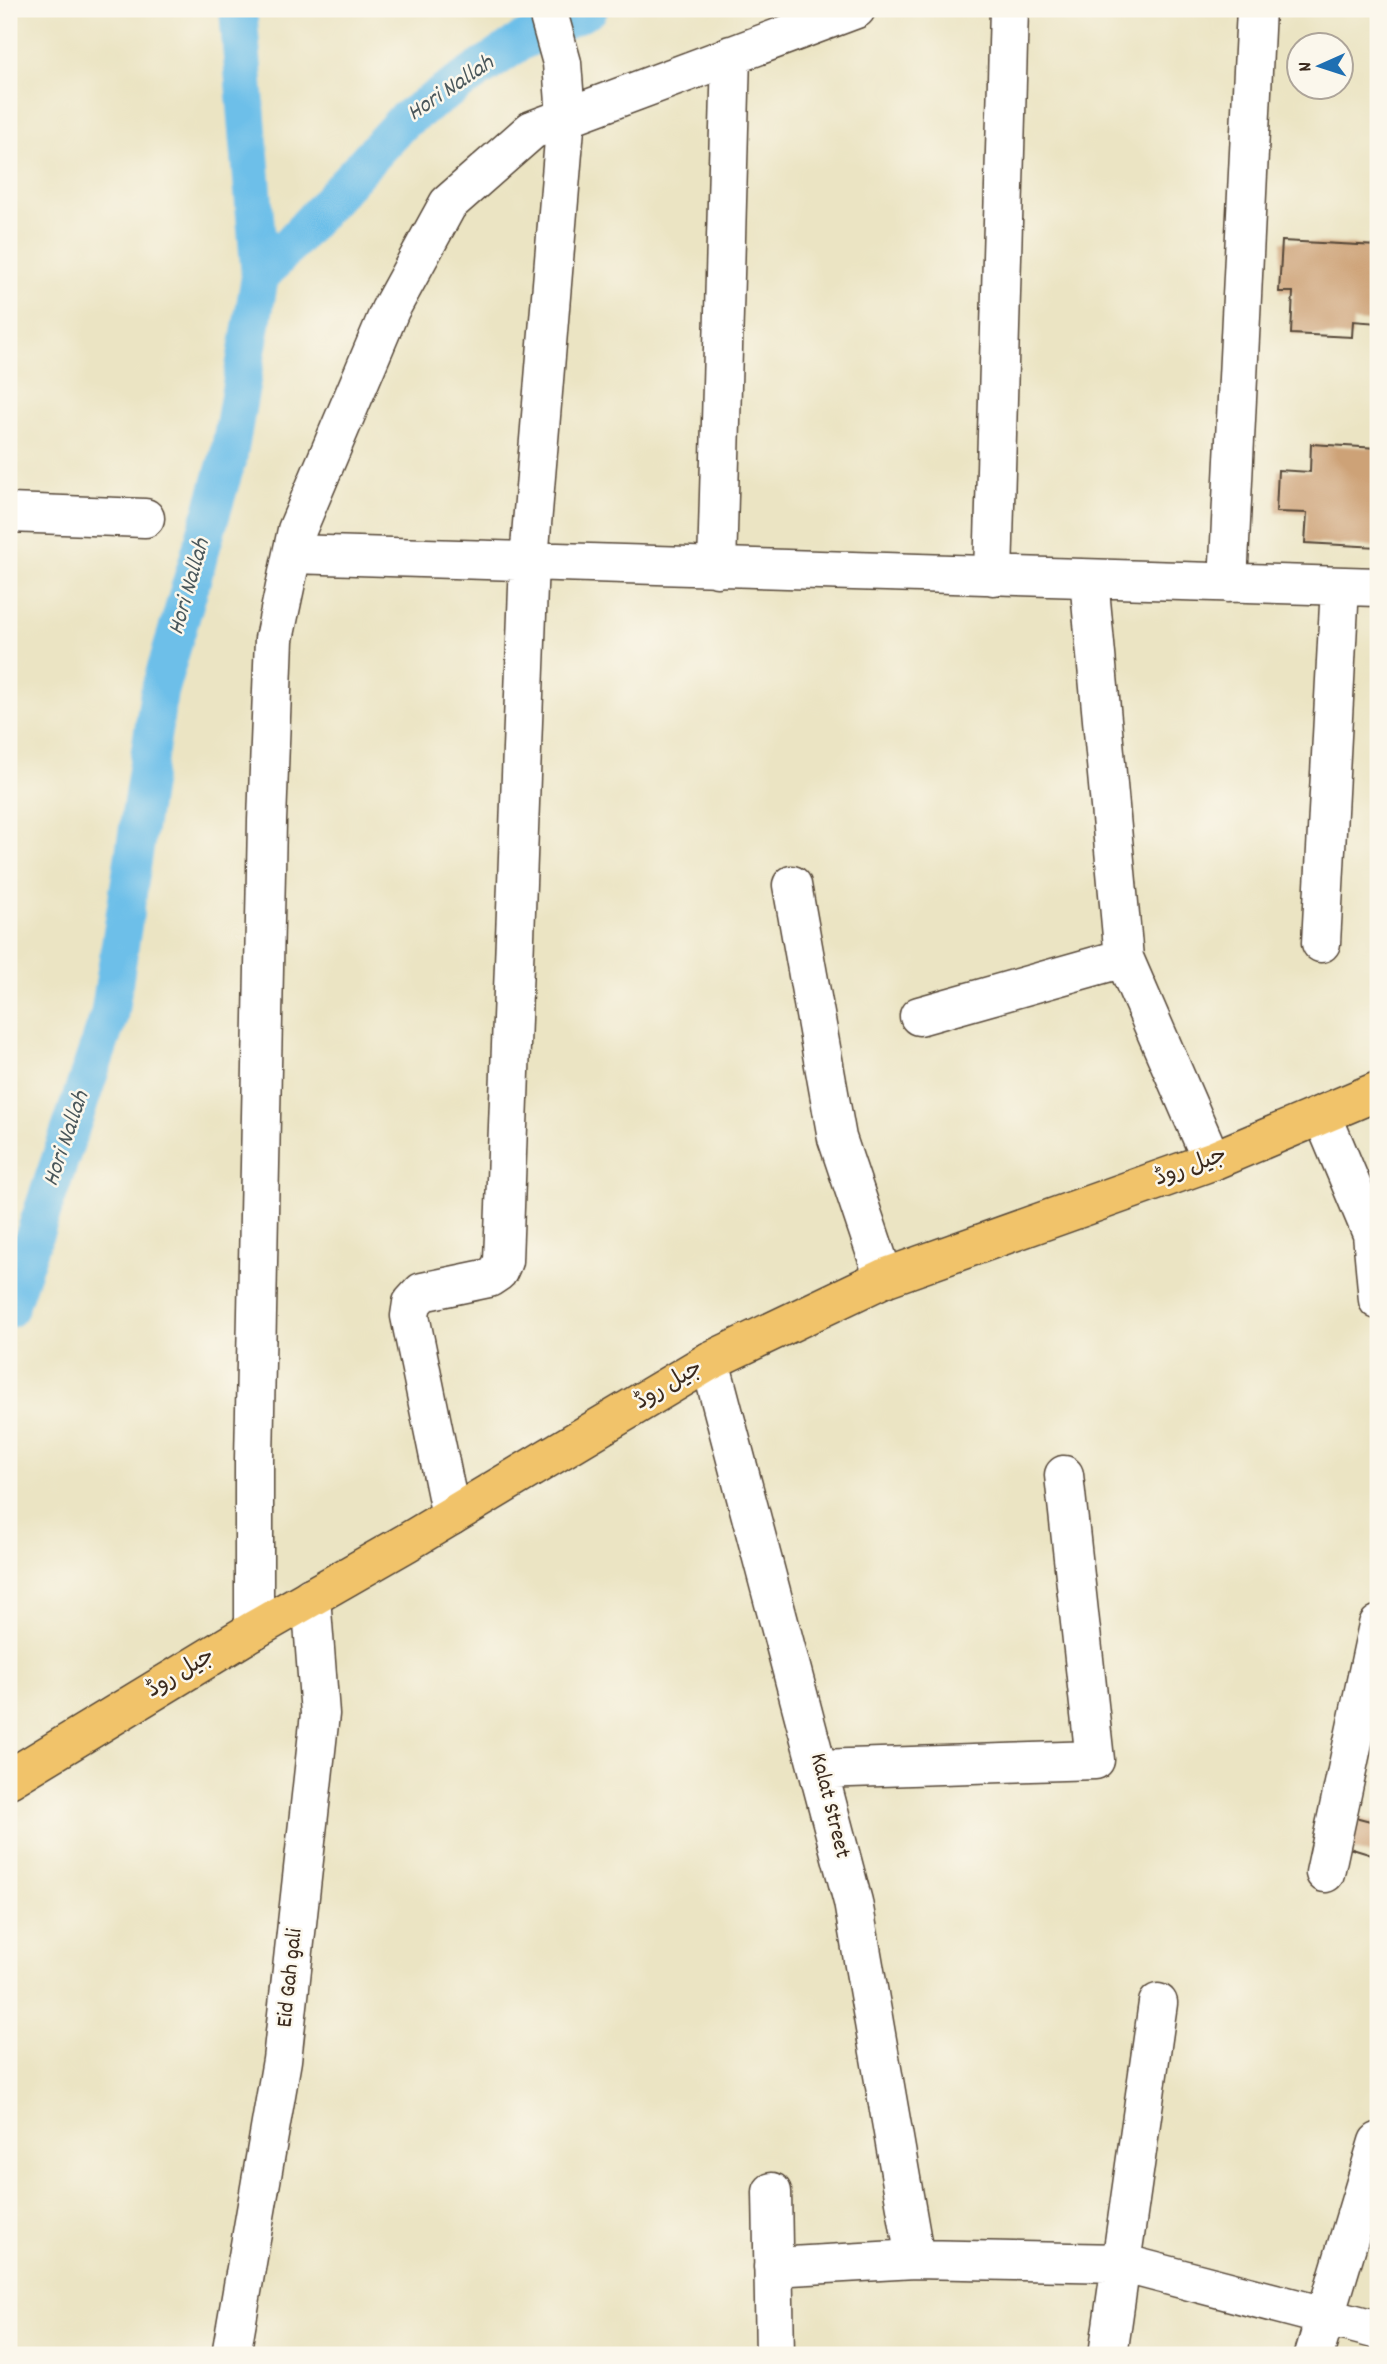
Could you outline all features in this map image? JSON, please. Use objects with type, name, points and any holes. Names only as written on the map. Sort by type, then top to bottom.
[{"type":"main road","name":"جیل روڈ","points":[[9,1779],[254,1630],[452,1516],[710,1361],[884,1278],[1212,1161],[1378,1091]]},
{"type":"street","points":[[452,1516],[410,1316],[412,1303],[422,1292],[489,1278],[498,1272],[503,1261],[529,560],[566,117],[562,63],[547,9]]},
{"type":"street","points":[[254,1630],[254,1460],[267,821],[274,639],[297,530],[390,310],[448,204],[532,130],[856,9]]},
{"type":"street","points":[[993,576],[1009,9]]},
{"type":"street","points":[[1228,583],[1256,9]]},
{"type":"street","points":[[717,568],[731,55]]},
{"type":"street","points":[[9,513],[145,518]]},
{"type":"street","points":[[292,554],[1378,587]]},
{"type":"street","points":[[1089,579],[1125,958],[1212,1161]]},
{"type":"street","points":[[1321,943],[1340,586]]},
{"type":"street","points":[[792,884],[837,1138],[884,1278]]},
{"type":"street","points":[[919,1016],[1125,958]]},
{"type":"street","points":[[1322,1115],[1372,1234],[1378,1300]]},
{"type":"street","name":"Kalat Street","points":[[710,1361],[853,1902],[915,2259]]},
{"type":"street","points":[[819,1769],[1094,1760],[1064,1475]]},
{"type":"street","name":"Eid Gah gali","points":[[231,2355],[282,2060],[320,1714],[311,1597]]},
{"type":"street","points":[[1325,1873],[1378,1625]]},
{"type":"street","points":[[1108,2355],[1157,2003]]},
{"type":"street","points":[[1314,2355],[1378,2141]]},
{"type":"street","points":[[772,2192],[775,2355]]},
{"type":"street","points":[[773,2267],[915,2259],[1121,2263],[1378,2330]]},
{"type":"building","points":[[1282,241],[1378,246],[1378,323],[1353,321],[1352,337],[1291,334],[1293,292],[1279,292]]},
{"type":"building","points":[[1311,444],[1378,448],[1378,547],[1305,543],[1307,513],[1276,512],[1278,470],[1310,472]]},
{"type":"building","points":[[1355,1817],[1378,1823],[1378,1857],[1346,1847]]},
{"type":"waterway","points":[[238,9],[260,277]]},
{"type":"waterway","name":"Hori Nallah","points":[[9,1309],[109,1016],[159,692],[229,454],[260,277],[403,121],[520,42],[589,9]]}]
